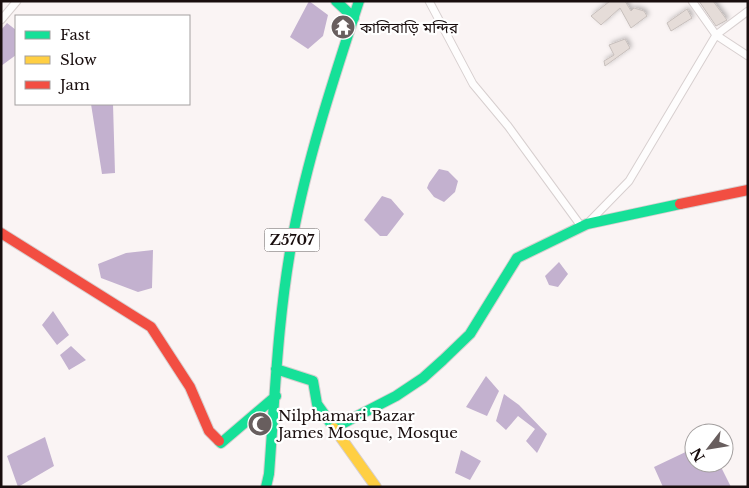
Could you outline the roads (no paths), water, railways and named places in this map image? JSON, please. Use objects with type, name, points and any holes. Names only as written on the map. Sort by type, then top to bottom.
[{"type":"street","points":[[1,20],[17,1]]},
{"type":"street","points":[[336,1],[354,18]]},
{"type":"street","name":"Z5707","points":[[266,487],[269,474],[276,396],[276,369],[293,236],[312,157],[359,1]]},
{"type":"street","points":[[428,1],[472,84],[508,126],[584,225]]},
{"type":"street","points":[[692,1],[716,36],[748,56]]},
{"type":"street","points":[[584,225],[629,181],[716,36],[748,11]]},
{"type":"street","points":[[334,428],[396,396],[423,378],[470,334],[517,258],[584,225],[748,190]]},
{"type":"street","points":[[1,233],[151,328],[190,387],[209,431],[221,443],[276,396]]},
{"type":"street","points":[[276,369],[312,381],[317,404],[376,487]]},
{"type":"place","name":"কালিবাড়ি মন্দির","points":[[343,27]]},
{"type":"place","name":"Nilphamari Bazar James Mosque, Mosque","points":[[260,424]]}]
